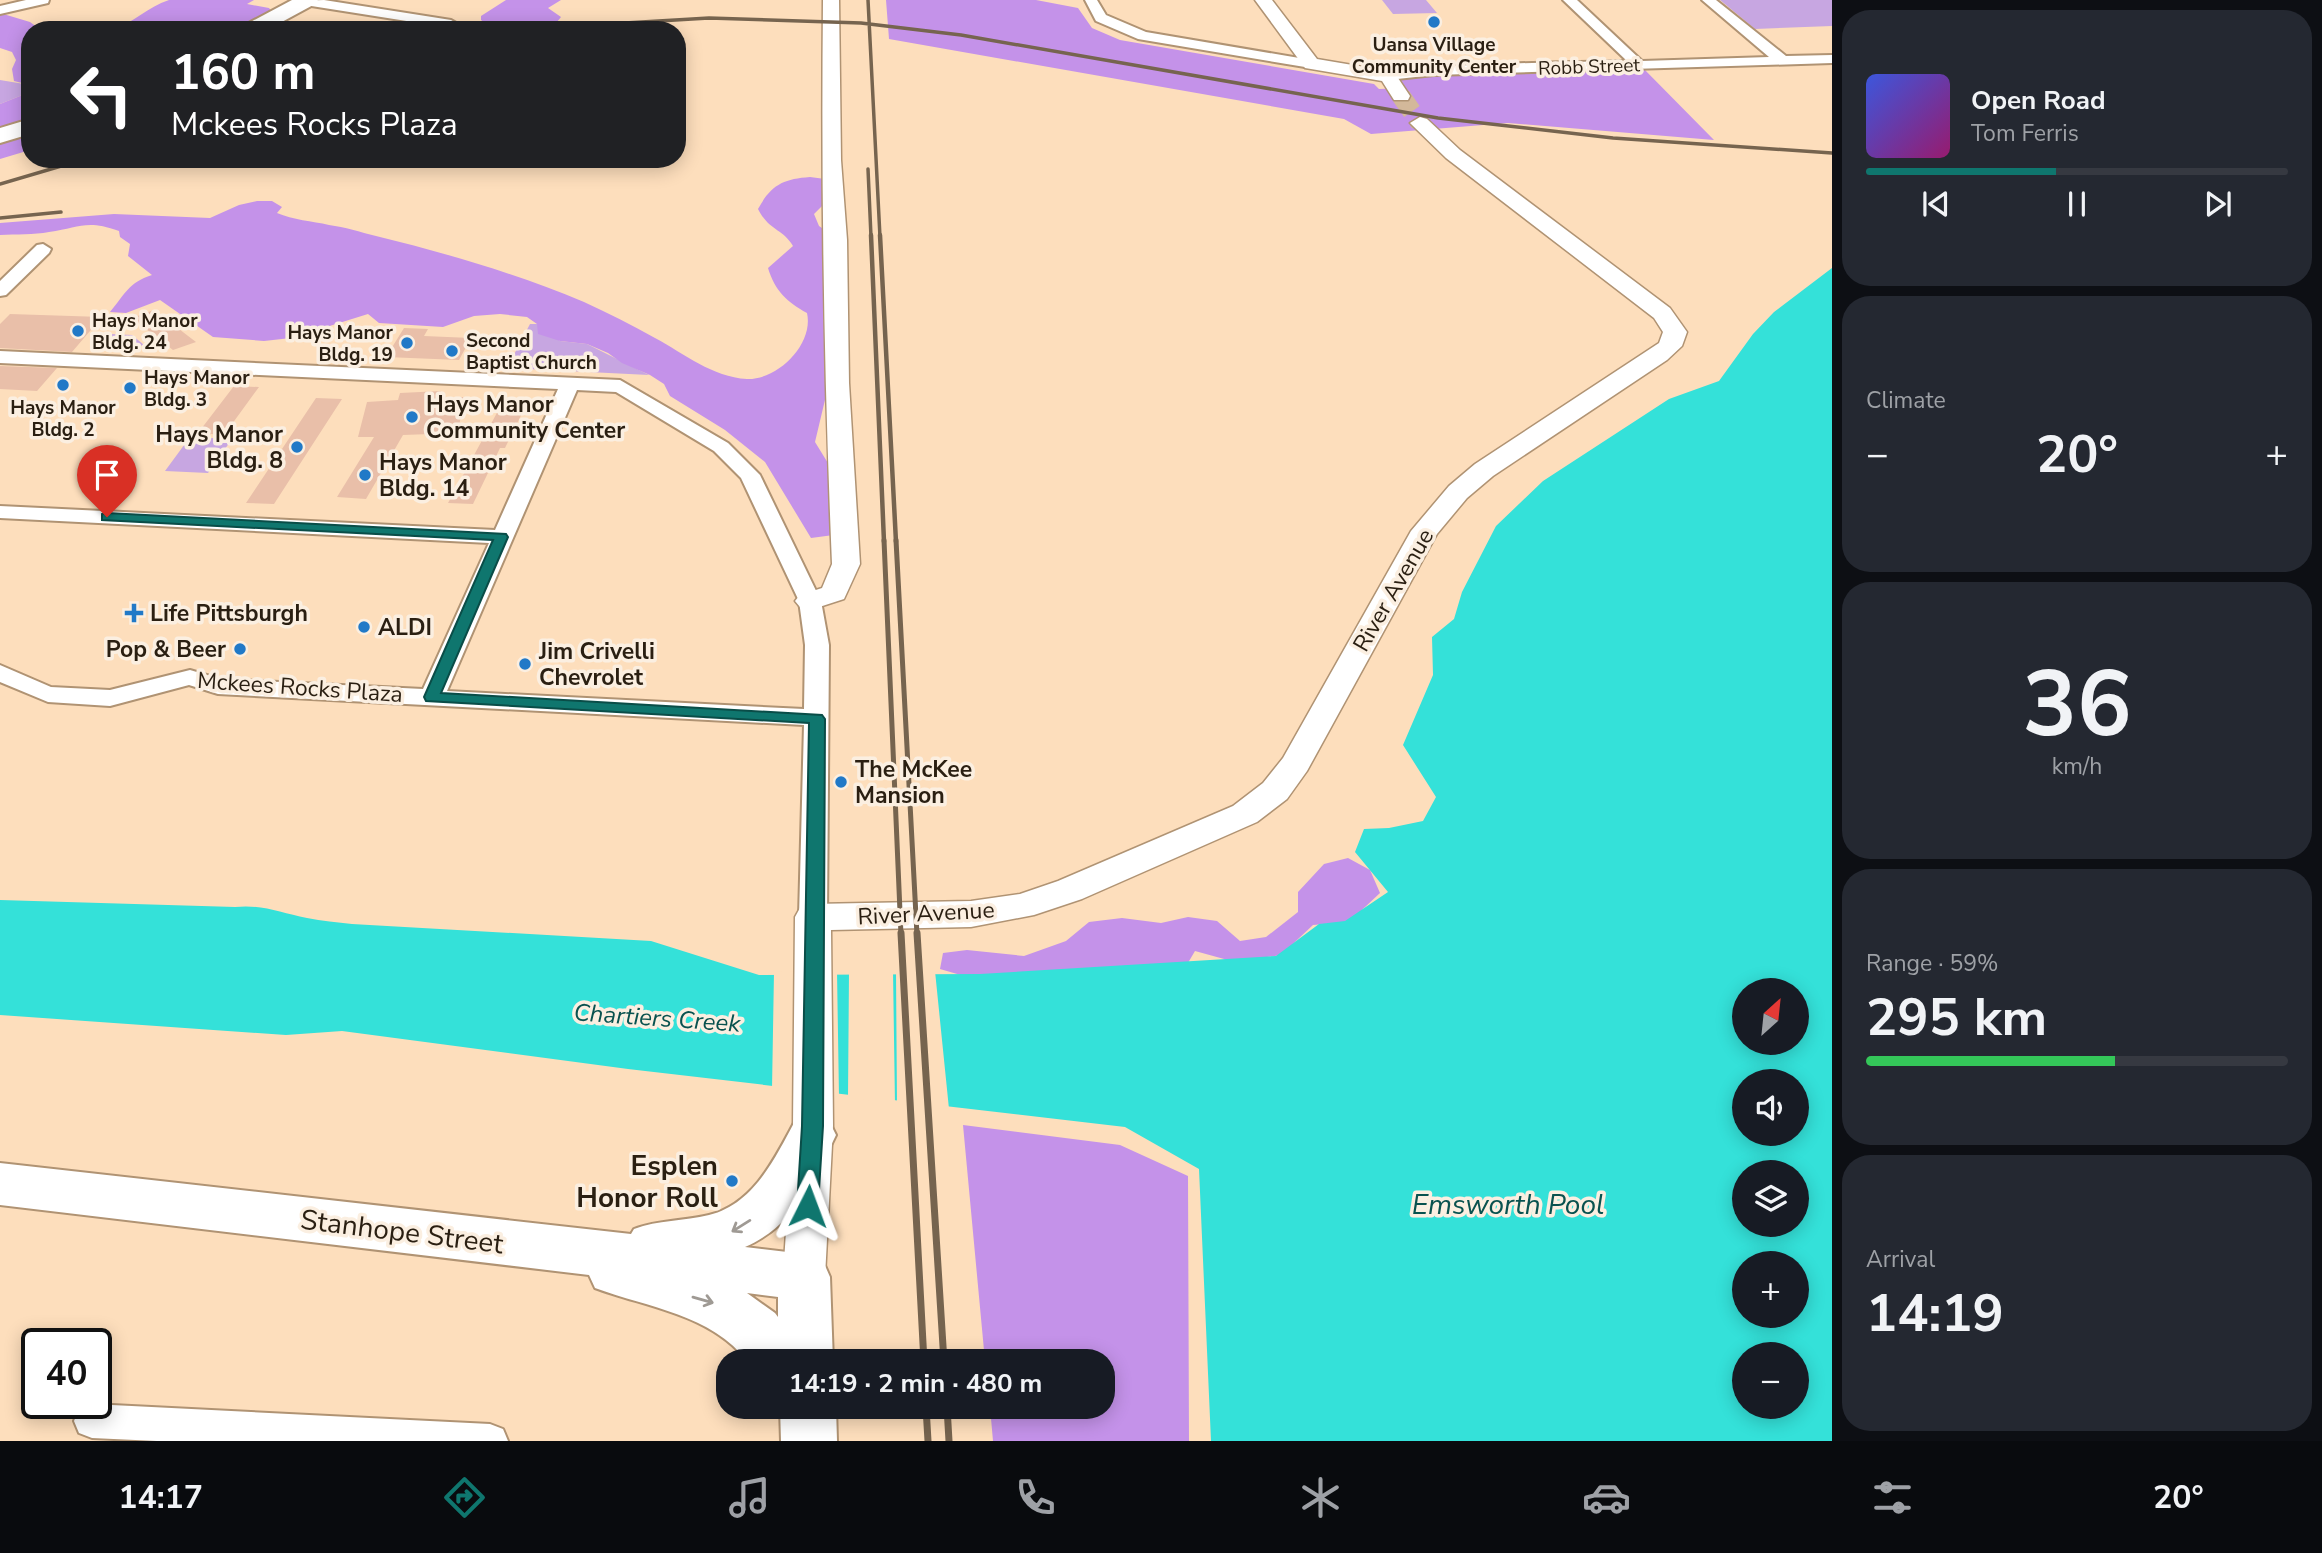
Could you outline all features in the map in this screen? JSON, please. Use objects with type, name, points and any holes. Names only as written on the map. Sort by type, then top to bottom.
[{"type":"main road","points":[[268,21],[307,1]]},
{"type":"main road","points":[[0,136],[21,129]]},
{"type":"main road","points":[[563,1249],[682,1243],[728,1234],[757,1216],[783,1188],[812,1131]]},
{"type":"main road","name":"Stanhope Street","points":[[0,1184],[804,1277]]},
{"type":"main road","points":[[563,1249],[640,1282],[721,1305],[756,1329],[772,1349]]},
{"type":"main road","points":[[804,1277],[806,1349]]},
{"type":"street","points":[[0,10],[43,0]]},
{"type":"street","points":[[810,601],[834,593],[846,564],[837,383],[831,0]]},
{"type":"street","name":"Robb Street","points":[[1091,0],[1101,18],[1143,36],[1388,76],[1434,71],[1832,58]]},
{"type":"street","points":[[1263,0],[1311,64]]},
{"type":"street","points":[[1569,0],[1639,65]]},
{"type":"street","points":[[1707,0],[1782,60]]},
{"type":"street","points":[[307,1],[437,21]]},
{"type":"street","name":"River Avenue","points":[[813,917],[971,914],[1022,906],[1070,890],[1211,830],[1261,804],[1286,778],[1296,763],[1414,550],[1445,505],[1484,470],[1670,346],[1675,332],[1661,313],[1453,154],[1410,109],[1388,76]]},
{"type":"street","points":[[0,291],[43,249]]},
{"type":"street","points":[[0,357],[620,386],[721,447],[750,475],[810,601],[817,645],[812,1131],[804,1277]]},
{"type":"street","points":[[432,697],[570,383]]},
{"type":"street","points":[[0,512],[501,537]]},
{"type":"street","name":"Mckees Rocks Plaza","points":[[0,672],[18,683],[48,694],[110,698],[190,677],[219,685],[817,719]]},
{"type":"street","points":[[92,1422],[491,1441]]},
{"type":"shaded area","points":[[169,0],[254,0],[247,4],[269,8],[272,12],[254,21],[130,21]]},
{"type":"shaded area","points":[[506,0],[561,0],[548,8],[561,17],[557,21],[482,21],[481,16]]},
{"type":"shaded area","points":[[886,0],[1036,0],[1078,8],[1092,28],[1120,40],[1374,84],[1379,89],[1405,88],[1397,75],[1640,65],[1714,140],[1508,123],[1371,134],[1344,119],[889,39]]},
{"type":"shaded area","points":[[1382,0],[1426,0],[1437,13],[1393,14]]},
{"type":"shaded area","points":[[1720,0],[1832,0],[1832,26],[1755,29]]},
{"type":"shaded area","points":[[0,13],[27,21],[21,21],[21,83],[14,81],[12,69],[16,60],[12,52],[0,48]]},
{"type":"shaded area","points":[[0,80],[21,84],[21,96],[0,104]]},
{"type":"shaded area","points":[[21,96],[21,126],[0,132],[0,104]]},
{"type":"shaded area","points":[[21,137],[21,153],[0,159],[0,144]]},
{"type":"shaded area","points":[[792,179],[825,179],[825,203],[814,214],[819,226],[835,237],[838,345],[815,442],[839,481],[841,534],[811,538],[765,462],[725,430],[670,396],[664,384],[650,375],[587,344],[560,341],[538,334],[537,324],[527,317],[500,314],[474,316],[443,327],[379,323],[368,314],[291,338],[264,341],[213,337],[160,300],[126,313],[110,312],[132,285],[152,275],[128,256],[130,244],[120,237],[119,231],[90,225],[43,233],[0,235],[0,223],[114,214],[210,218],[239,205],[272,201],[282,207],[277,213],[283,215],[347,228],[429,250],[559,292],[620,319],[699,364],[722,374],[747,379],[759,378],[781,367],[799,348],[805,337],[807,313],[783,295],[768,268],[793,246],[767,222],[758,209],[768,194],[779,185]]},
{"type":"shaded area","points":[[530,324],[537,324],[560,341],[587,344],[649,375],[507,368]]},
{"type":"shaded area","points":[[110,334],[132,335],[144,345],[131,348],[99,347]]},
{"type":"shaded area","points":[[190,437],[232,439],[208,473],[165,471]]},
{"type":"shaded area","points":[[1348,858],[1370,870],[1380,893],[1349,922],[1313,925],[1281,955],[1235,962],[1195,951],[1182,973],[964,976],[940,969],[943,953],[967,950],[1024,956],[1066,941],[1089,922],[1122,918],[1161,923],[1188,917],[1217,921],[1240,941],[1266,937],[1298,912],[1298,892],[1324,864]]},
{"type":"shaded area","points":[[963,1125],[1120,1145],[1188,1176],[1189,1441],[993,1441],[991,1419],[1115,1419],[1115,1349],[984,1349]]},
{"type":"water","name":"Emsworth Pool","points":[[1832,268],[1832,1441],[1211,1441],[1199,1169],[1125,1127],[628,1069],[342,1031],[286,1035],[0,1015],[0,900],[254,907],[352,924],[651,941],[759,975],[980,974],[1276,956],[1319,924],[1345,921],[1388,892],[1355,852],[1364,829],[1389,828],[1423,821],[1436,797],[1403,745],[1433,675],[1432,637],[1454,619],[1462,592],[1496,526],[1543,481],[1669,399],[1719,381],[1753,334],[1774,312]]},
{"type":"pier","points":[[837,971],[839,1097],[772,1089],[774,972]]},
{"type":"pier","points":[[849,971],[893,971],[895,1104],[848,1098]]},
{"type":"pier","points":[[896,971],[935,971],[949,1109],[897,1104]]},
{"type":"building","points":[[154,310],[196,342],[173,350],[132,318]]},
{"type":"building","points":[[10,314],[102,317],[72,352],[0,348],[0,324]]},
{"type":"building","points":[[404,328],[428,329],[424,336],[471,338],[459,360],[386,357]]},
{"type":"building","points":[[0,366],[57,368],[37,391],[0,389]]},
{"type":"building","points":[[234,386],[259,387],[224,435],[198,433]]},
{"type":"building","name":"Hays Manor Community Center","points":[[441,391],[437,398],[464,397],[458,433],[403,435],[366,499],[337,497],[374,437],[358,437],[367,402],[398,400],[400,393]]},
{"type":"building","points":[[316,398],[342,399],[274,504],[246,503]]},
{"type":"building","points":[[505,398],[529,399],[505,448],[500,448],[473,504],[448,503]]},
{"type":"tunnel","points":[[1401,96],[1420,123]]},
{"type":"railway","points":[[868,0],[869,24]]},
{"type":"railway","points":[[658,21],[709,18],[869,24]]},
{"type":"railway","points":[[869,24],[961,35],[1438,118],[1613,138],[1832,153]]},
{"type":"railway","points":[[869,24],[880,237]]},
{"type":"railway","points":[[0,184],[54,168]]},
{"type":"railway","points":[[868,169],[871,237]]},
{"type":"railway","points":[[0,218],[61,212]]},
{"type":"railway","points":[[871,235],[884,542]]},
{"type":"railway","points":[[880,235],[896,542]]},
{"type":"railway","points":[[884,540],[901,935]]},
{"type":"railway","points":[[896,540],[917,935]]},
{"type":"railway","points":[[901,933],[923,1349]]},
{"type":"railway","points":[[917,933],[943,1349]]},
{"type":"railway","points":[[927,1419],[928,1441]]},
{"type":"railway","points":[[948,1419],[949,1441]]},
{"type":"place","name":"Uansa Village Community Center","points":[[1434,22]]},
{"type":"place","name":"Hays Manor Bldg. 24","points":[[78,331]]},
{"type":"place","name":"Hays Manor Bldg. 19","points":[[407,343]]},
{"type":"place","name":"Second Baptist Church","points":[[452,351]]},
{"type":"place","name":"Hays Manor Bldg. 2","points":[[63,385]]},
{"type":"place","name":"Hays Manor Bldg. 3","points":[[130,388]]},
{"type":"place","name":"Hays Manor Community Center","points":[[412,417]]},
{"type":"place","name":"Hays Manor Bldg. 8","points":[[297,447]]},
{"type":"place","name":"Hays Manor Bldg. 14","points":[[365,475]]},
{"type":"place","name":"Life Pittsburgh","points":[[134,613]]},
{"type":"place","name":"ALDI","points":[[364,627]]},
{"type":"place","name":"Pop & Beer","points":[[240,649]]},
{"type":"place","name":"Jim Crivelli Chevrolet","points":[[525,664]]},
{"type":"place","name":"The McKee Mansion","points":[[841,782]]},
{"type":"place","name":"Esplen Honor Roll","points":[[732,1181]]},
{"type":"route","points":[[107,517],[501,537],[432,697],[817,719],[813,1126],[808,1206]]},
{"type":"water label","name":"Chartiers Creek","points":[[657,1018]]}]
